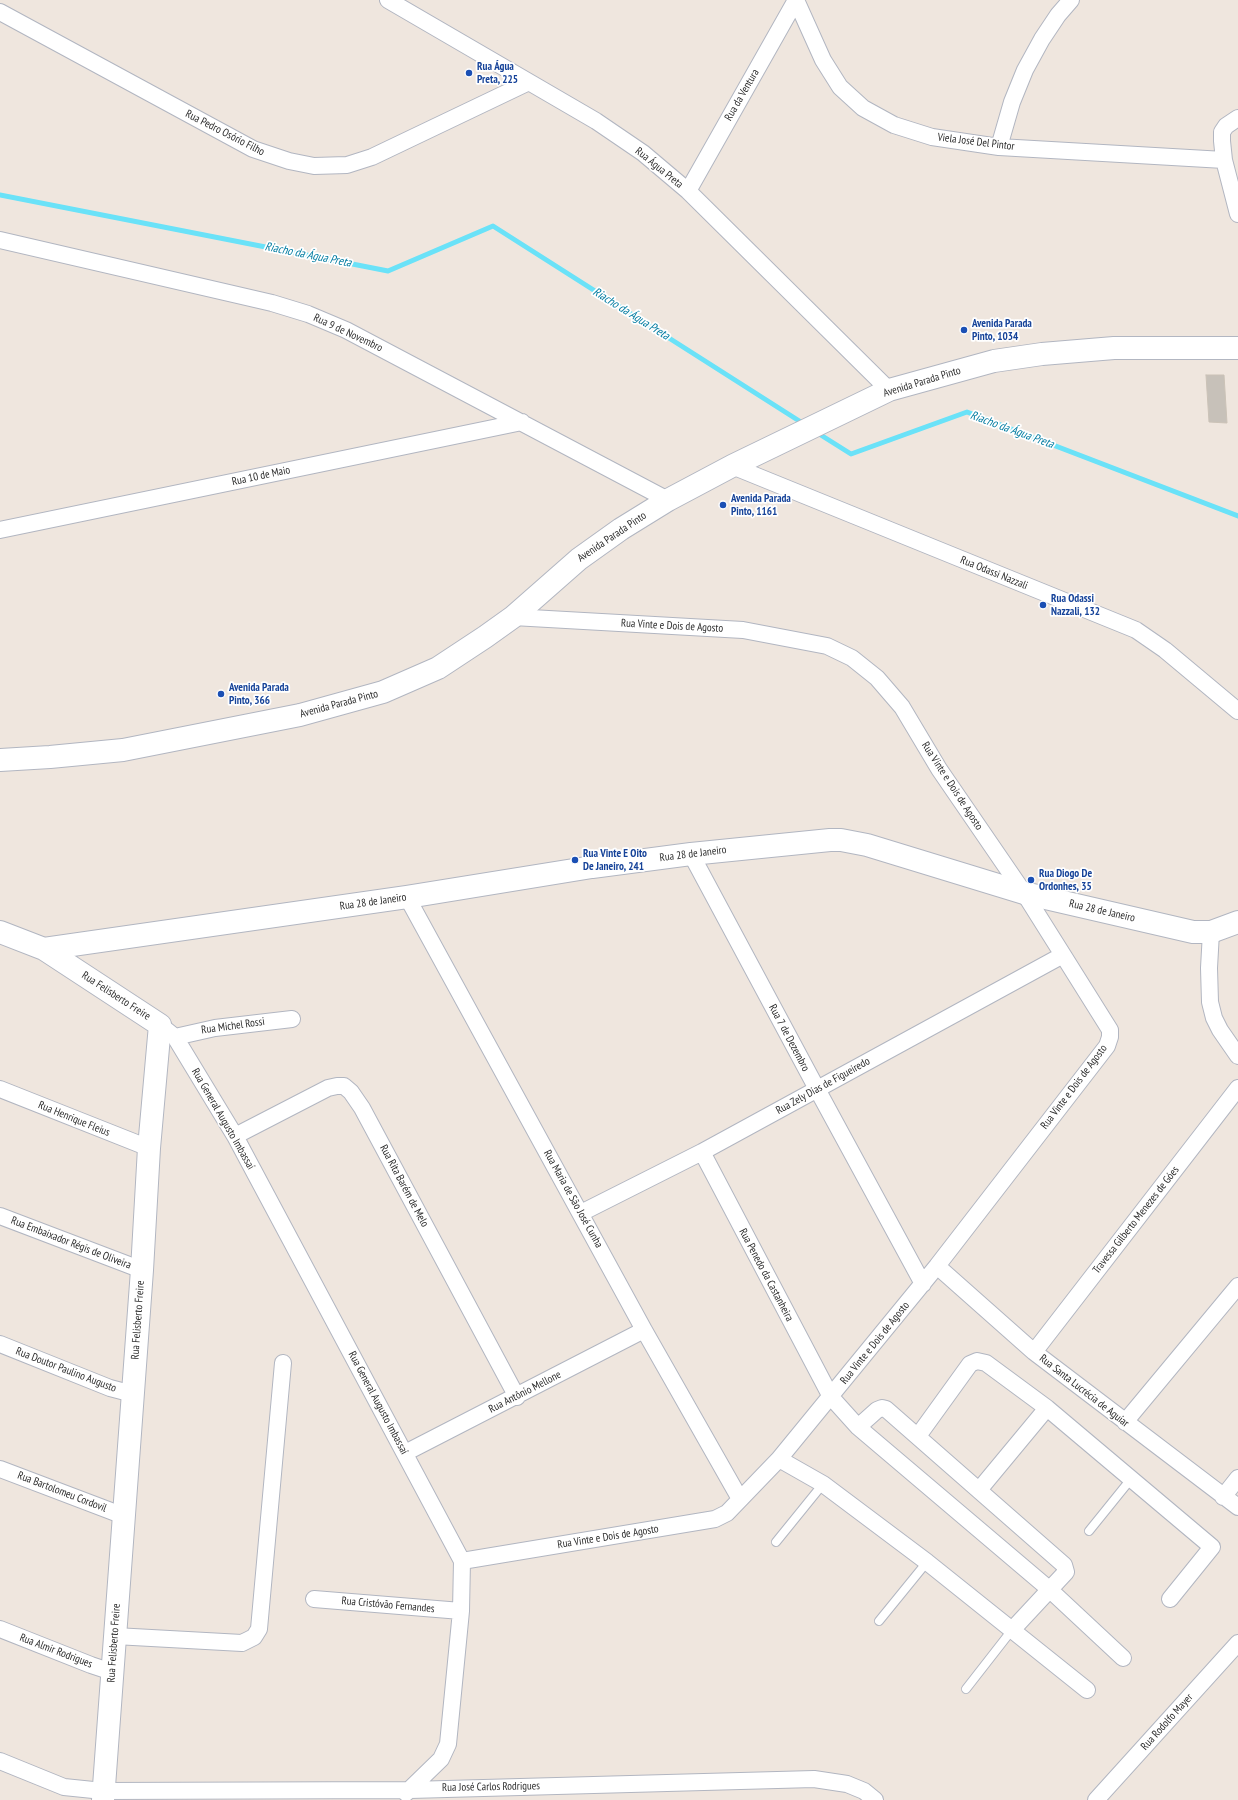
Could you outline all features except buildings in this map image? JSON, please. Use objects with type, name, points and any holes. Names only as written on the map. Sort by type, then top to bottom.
[{"type":"street","name":"Rua Água Preta","points":[[388,0],[596,121],[643,153],[688,191],[889,390]]},
{"type":"street","name":"Viela José Del Pintor","points":[[796,0],[823,60],[840,87],[863,108],[894,125],[932,137],[999,147],[1224,160]]},
{"type":"street","name":"Rua da Ventura","points":[[688,191],[796,0]]},
{"type":"street","points":[[999,147],[1012,102],[1025,70],[1050,27],[1072,0]]},
{"type":"street","name":"Rua Pedro Osório Filho","points":[[0,12],[253,149],[289,161],[314,166],[347,165],[372,157],[528,82]]},
{"type":"street","points":[[1238,118],[1226,126],[1222,132],[1224,160],[1238,214]]},
{"type":"street","name":"Rua 9 de Novembro","points":[[0,240],[272,303],[308,314],[346,330],[668,500]]},
{"type":"street","name":"Avenida Parada Pinto","points":[[0,760],[123,750],[300,715],[382,692],[438,668],[513,617],[579,559],[621,529],[668,500],[732,466],[889,390],[994,361],[1042,354],[1114,348],[1238,348]]},
{"type":"street","name":"Rua 10 de Maio","points":[[0,530],[522,422]]},
{"type":"street","name":"Rua Odassi Nazzali","points":[[732,466],[1136,630],[1165,650],[1238,711]]},
{"type":"street","name":"Rua Vinte e Dois de Agosto","points":[[462,1560],[715,1519],[727,1513],[779,1459],[923,1284],[1107,1046],[1110,1037],[1110,1030],[1024,893],[939,769],[902,707],[876,678],[852,658],[827,646],[743,630],[513,617]]},
{"type":"street","name":"Rua 28 de Janeiro","points":[[44,949],[407,897],[592,867],[820,840],[841,840],[867,845],[1024,893],[1193,932],[1211,932],[1238,922]]},
{"type":"street","name":"Rua 7 de Dezembro","points":[[692,854],[923,1284]]},
{"type":"street","name":"Rua Maria de São José Cunha","points":[[407,897],[644,1330],[740,1499]]},
{"type":"street","name":"Rua Felisberto Freire","points":[[0,932],[44,949],[168,1031],[148,1148],[142,1270],[103,1796]]},
{"type":"street","points":[[1211,932],[1209,968],[1210,1002],[1214,1018],[1220,1030],[1238,1056]]},
{"type":"street","name":"Rua Zely Dias de Figueiredo","points":[[581,1213],[702,1152],[1063,955]]},
{"type":"street","name":"Rua Michel Rossi","points":[[168,1031],[215,1028],[292,1019]]},
{"type":"street","name":"Rua General Augusto Imbassaí","points":[[168,1031],[234,1136],[462,1560],[461,1611],[448,1744],[441,1760],[405,1795]]},
{"type":"street","name":"Rua Rita Barém de Melo","points":[[234,1136],[328,1088],[344,1086],[351,1092],[362,1108],[517,1397]]},
{"type":"street","name":"Travessa Gilberto Menezes de Góes","points":[[1034,1352],[1238,1088]]},
{"type":"street","name":"Rua Henrique Fleius","points":[[0,1089],[148,1148]]},
{"type":"street","name":"Rua Penedo da Castanheira","points":[[702,1152],[831,1397],[858,1427],[1048,1589],[1123,1658]]},
{"type":"street","name":"Rua Embaixador Régis de Oliveira","points":[[0,1216],[142,1270]]},
{"type":"street","name":"Rua Santa Lucrécia de Aguiar","points":[[937,1266],[1034,1352],[1238,1508]]},
{"type":"street","points":[[1125,1422],[1238,1286]]},
{"type":"street","name":"Rua Antônio Mellone","points":[[405,1453],[517,1397],[644,1330]]},
{"type":"street","name":"Rua Doutor Paulino Augusto","points":[[0,1344],[110,1388],[133,1394]]},
{"type":"street","points":[[918,1436],[970,1364],[977,1361],[986,1363],[1047,1408],[1212,1547],[1170,1599]]},
{"type":"street","points":[[115,1636],[242,1643],[254,1637],[257,1633],[259,1629],[283,1363]]},
{"type":"street","points":[[858,1427],[877,1410],[882,1408],[891,1413],[1064,1565],[1066,1572],[1048,1589],[1012,1630]]},
{"type":"street","points":[[979,1490],[1047,1408]]},
{"type":"street","points":[[779,1459],[823,1484],[927,1562],[1087,1690]]},
{"type":"street","name":"Rua Bartolomeu Cordovil","points":[[0,1469],[124,1516]]},
{"type":"street","points":[[1223,1497],[1238,1478]]},
{"type":"street","name":"Rua Cristóvão Fernandes","points":[[314,1599],[461,1611]]},
{"type":"street","name":"Rua Almir Rodrigues","points":[[0,1629],[112,1672]]},
{"type":"street","name":"Rua Rodolfo Mayer","points":[[1096,1800],[1238,1643]]},
{"type":"street","name":"Rua José Carlos Rodrigues","points":[[0,1761],[64,1787],[103,1796],[405,1795],[814,1779],[847,1784],[864,1791],[875,1800]]},
{"type":"lane","points":[[1089,1531],[1131,1479]]},
{"type":"lane","points":[[776,1542],[823,1484]]},
{"type":"lane","points":[[879,1621],[927,1562]]},
{"type":"lane","points":[[966,1689],[1012,1630]]},
{"type":"waterway","name":"Riacho da Água Preta","points":[[0,195],[388,271],[493,226],[804,424]]},
{"type":"waterway","name":"Riacho da Água Preta","points":[[816,432],[851,454],[967,412],[1238,516]]},
{"type":"place","name":"Rua Água Preta, 225","points":[[469,73]]},
{"type":"place","name":"Avenida Parada Pinto, 1034","points":[[964,330]]},
{"type":"place","name":"Avenida Parada Pinto, 1161","points":[[723,505]]},
{"type":"place","name":"Rua Odassi Nazzali, 132","points":[[1043,605]]},
{"type":"place","name":"Avenida Parada Pinto, 366","points":[[221,694]]},
{"type":"place","name":"Rua Vinte E Oito De Janeiro, 241","points":[[575,860]]},
{"type":"place","name":"Rua Diogo De Ordonhes, 35","points":[[1031,880]]}]
